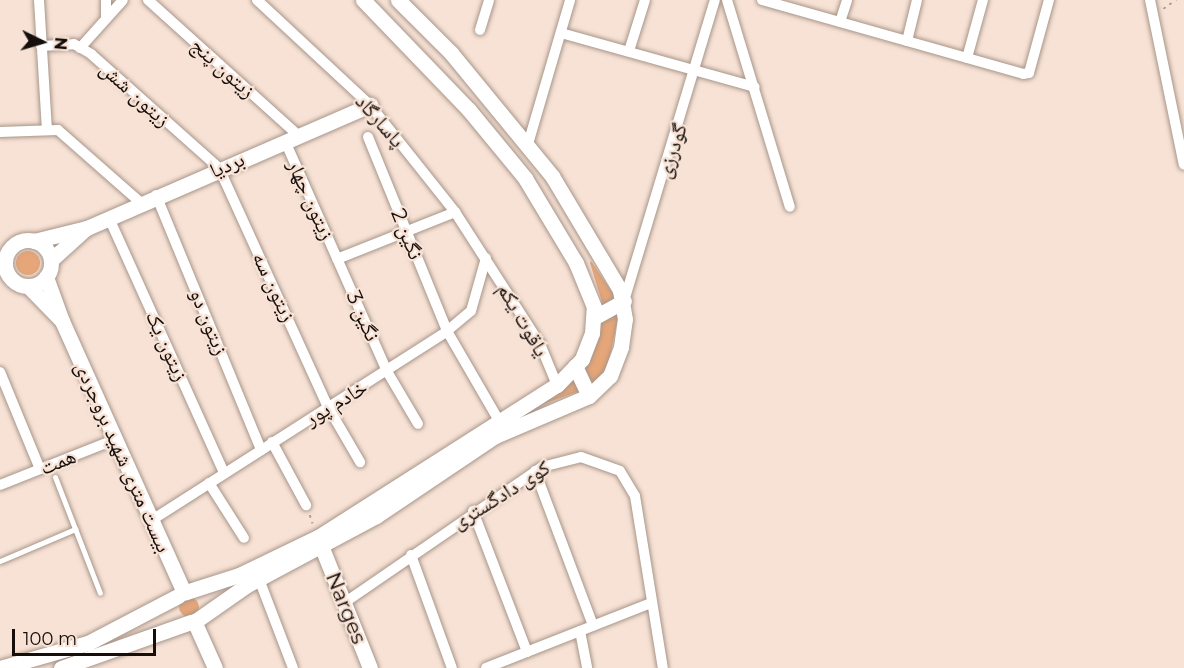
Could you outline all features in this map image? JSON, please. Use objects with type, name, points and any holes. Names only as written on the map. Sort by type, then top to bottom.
[{"type":"main road","points":[[363,0],[469,110],[525,178],[576,262],[595,317]]},
{"type":"main road","points":[[61,668],[194,621],[495,436],[589,396],[616,362],[624,300],[580,219],[528,144],[398,0]]},
{"type":"main road","name":"بردیا","points":[[87,228],[156,195],[370,105]]},
{"type":"main road","points":[[0,240],[28,241],[87,228]]},
{"type":"main road","points":[[28,241],[8,252],[4,272],[28,286],[46,277],[51,260],[87,228]]},
{"type":"main road","points":[[28,241],[51,260]]},
{"type":"main road","name":"بیست متری شهید بروجردی","points":[[46,277],[62,321],[183,594]]},
{"type":"main road","name":"بیست متری شهید بروجردی","points":[[28,286],[62,321]]},
{"type":"main road","points":[[0,668],[88,643],[183,594],[239,575],[320,542],[498,419],[557,385],[576,366],[595,317],[624,300]]},
{"type":"main road","points":[[576,366],[589,396]]},
{"type":"main road","name":"Narges","points":[[320,542],[370,668]]},
{"type":"main road","points":[[183,594],[204,604],[194,621]]},
{"type":"main road","points":[[183,594],[175,613],[194,621],[214,668]]},
{"type":"street","points":[[39,0],[47,130]]},
{"type":"street","points":[[106,0],[106,18]]},
{"type":"street","points":[[80,48],[123,0]]},
{"type":"street","name":"زیتون پنج","points":[[148,0],[292,138]]},
{"type":"street","name":"پاسارگاد","points":[[256,0],[370,105],[455,212],[486,258]]},
{"type":"street","points":[[480,30],[489,0]]},
{"type":"street","points":[[528,144],[570,0]]},
{"type":"street","points":[[629,51],[645,0]]},
{"type":"street","name":"گودرزی","points":[[624,300],[697,71],[715,0]]},
{"type":"street","points":[[727,0],[790,207]]},
{"type":"street","points":[[762,0],[783,3],[840,22],[1023,74],[1029,74],[1049,0]]},
{"type":"street","points":[[840,22],[847,0]]},
{"type":"street","points":[[906,41],[917,0]]},
{"type":"street","points":[[967,58],[983,0]]},
{"type":"street","points":[[1150,0],[1184,163]]},
{"type":"street","points":[[561,33],[755,87]]},
{"type":"street","name":"زیتون شش","points":[[41,46],[80,48],[219,168]]},
{"type":"street","points":[[0,132],[58,130],[140,202]]},
{"type":"street","name":"نگین 2","points":[[368,137],[447,331],[498,419]]},
{"type":"street","name":"زیتون چهار","points":[[292,138],[337,259]]},
{"type":"street","name":"زیتون سه","points":[[219,168],[328,407],[360,462]]},
{"type":"street","name":"زیتون دو","points":[[156,195],[261,450]]},
{"type":"street","points":[[337,259],[455,212]]},
{"type":"street","name":"زیتون یک","points":[[109,218],[224,473]]},
{"type":"street","name":"خادم پور","points":[[152,520],[328,407],[388,373],[447,331],[471,311],[486,258]]},
{"type":"street","name":"یاقوت یکم","points":[[486,258],[540,344],[557,385]]},
{"type":"street","name":"نگین 3","points":[[337,259],[388,373],[418,424]]},
{"type":"street","points":[[0,372],[40,469]]},
{"type":"street","points":[[0,406],[12,400]]},
{"type":"street","name":"همت","points":[[0,485],[116,439]]},
{"type":"street","points":[[272,442],[306,505]]},
{"type":"street","name":"کوی دادگستری","points":[[344,603],[473,510],[535,471],[581,457],[620,471],[635,495],[663,668]]},
{"type":"street","points":[[535,471],[593,626]]},
{"type":"street","points":[[209,483],[244,538]]},
{"type":"street","points":[[473,510],[527,652]]},
{"type":"street","points":[[411,555],[452,668]]},
{"type":"street","points":[[259,579],[293,668]]},
{"type":"street","points":[[486,668],[651,603]]},
{"type":"street","points":[[580,631],[587,668]]},
{"type":"lane","points":[[55,477],[100,593]]},
{"type":"lane","points":[[0,561],[75,529]]},
{"type":"path","points":[[306,505],[320,542]]},
{"type":"shaded area","points":[[28,251],[37,254],[40,263],[37,272],[28,275],[19,272],[16,263],[19,254]]},
{"type":"shaded area","points":[[591,261],[616,298],[603,305],[590,263]]},
{"type":"shaded area","points":[[620,309],[607,371],[590,390],[580,368],[597,342],[601,322]]},
{"type":"shaded area","points":[[573,377],[580,391],[535,407]]},
{"type":"shaded area","points":[[189,597],[196,600],[199,607],[196,614],[189,617],[182,614],[179,607],[182,600]]}]
